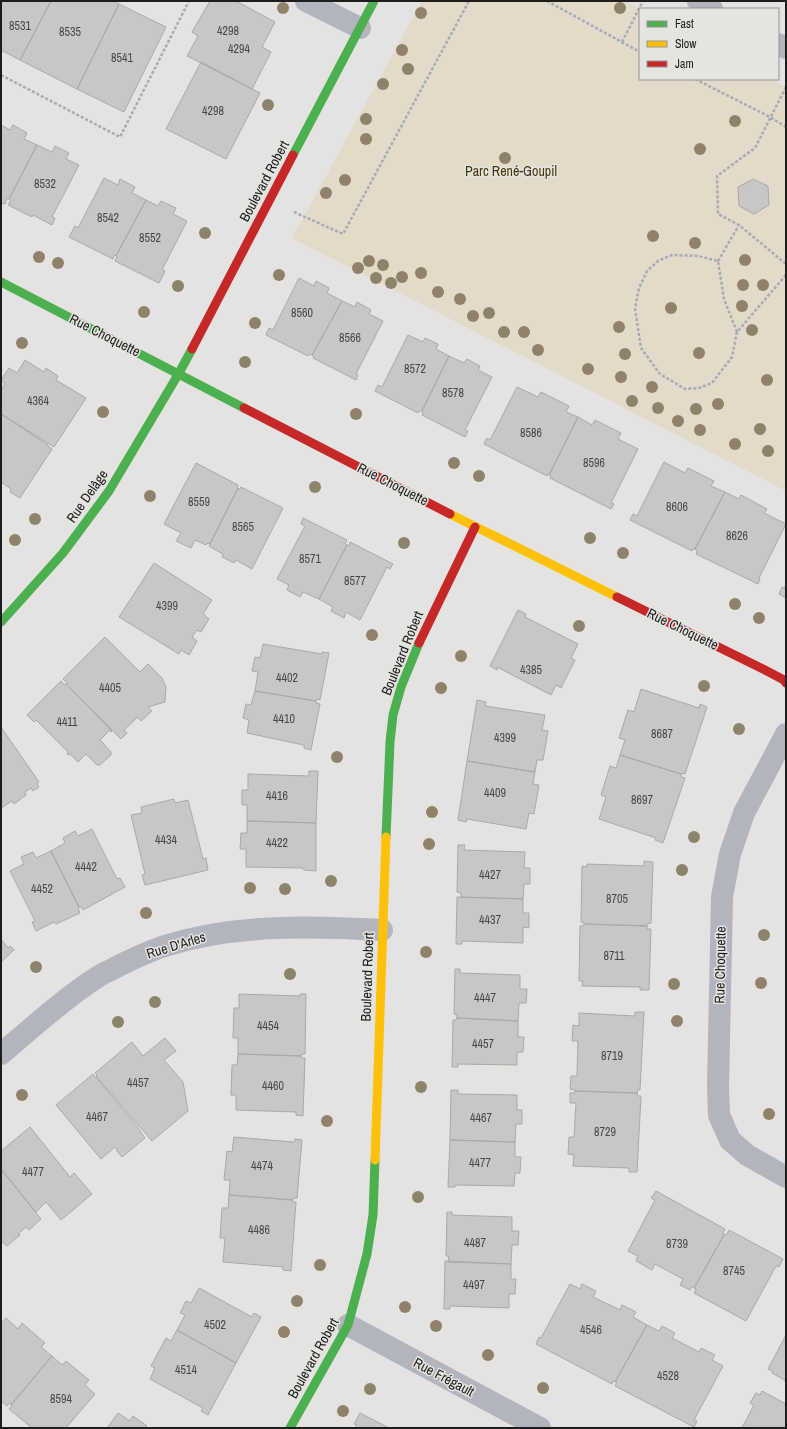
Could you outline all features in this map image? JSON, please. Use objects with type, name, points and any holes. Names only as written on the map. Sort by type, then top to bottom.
[{"type":"street","points":[[306,1],[360,28]]},
{"type":"street","name":"Boulevard Robert","points":[[179,373],[270,202],[374,1]]},
{"type":"street","points":[[698,1],[710,8]]},
{"type":"street","name":"Rue Choquette","points":[[1,282],[475,527],[764,669],[784,680],[786,683]]},
{"type":"street","name":"Rue Delâge","points":[[1,622],[63,553],[110,491],[179,373]]},
{"type":"street","name":"Boulevard Robert","points":[[290,1428],[348,1325],[367,1254],[373,1215],[382,930],[390,742],[393,715],[401,687],[423,634],[475,527]]},
{"type":"street","name":"Rue Choquette","points":[[786,734],[744,813],[730,854],[722,897],[718,1086],[719,1115],[730,1140],[747,1155],[786,1177]]},
{"type":"street","name":"Rue D'Arles","points":[[1,1054],[65,1000],[97,977],[133,959],[167,945],[208,935],[238,930],[330,927],[382,930]]},
{"type":"street","name":"Rue Frégault","points":[[348,1325],[540,1428]]},
{"type":"path","points":[[1,74],[120,137],[189,1]]},
{"type":"path","points":[[270,202],[343,234],[469,1]]},
{"type":"path","points":[[547,1],[639,51]]},
{"type":"path","points":[[622,42],[639,9]]},
{"type":"path","points":[[697,80],[770,117],[786,127]]},
{"type":"path","points":[[786,87],[755,148],[717,176],[718,214],[739,225],[786,264]]},
{"type":"path","points":[[737,332],[724,299],[718,261],[739,225]]},
{"type":"path","points":[[718,261],[698,256],[672,255],[658,261],[647,271],[639,288],[635,309],[641,348],[660,374],[685,389],[699,388],[712,382],[732,357],[737,332],[786,275]]},
{"type":"green space","name":"Parc René-Goupil","points":[[422,1],[625,1],[639,8],[639,80],[773,80],[786,87],[786,491],[292,238]]},
{"type":"building","points":[[1,1],[51,1],[20,60],[1,50]]},
{"type":"building","points":[[51,1],[114,1],[119,4],[77,89],[20,60]]},
{"type":"building","points":[[210,1],[236,1],[275,22],[262,47],[271,52],[252,89],[187,56],[198,36],[192,32]]},
{"type":"building","points":[[119,4],[166,27],[124,112],[77,89]]},
{"type":"building","points":[[201,62],[260,93],[226,159],[166,129]]},
{"type":"building","points":[[1,125],[10,130],[13,125],[27,133],[24,139],[37,145],[5,204],[1,203]]},
{"type":"building","points":[[37,145],[52,152],[55,146],[69,153],[66,159],[79,165],[52,217],[55,218],[52,225],[33,215],[32,217],[8,205],[11,200],[9,199]]},
{"type":"building","points":[[104,178],[118,185],[120,179],[135,187],[132,193],[146,200],[113,259],[69,237],[75,226],[78,228]]},
{"type":"building","points":[[753,179],[768,186],[769,205],[754,214],[739,206],[738,187]]},
{"type":"building","points":[[146,200],[158,206],[161,201],[176,208],[173,214],[187,221],[162,270],[165,271],[159,283],[115,261],[116,256]]},
{"type":"building","points":[[299,278],[314,286],[316,281],[329,288],[327,293],[342,301],[312,355],[310,354],[308,356],[266,335],[269,328],[273,330]]},
{"type":"building","points":[[342,301],[355,307],[357,302],[371,310],[369,314],[383,321],[356,374],[358,375],[356,380],[313,358],[314,356],[312,355]]},
{"type":"building","points":[[408,335],[423,342],[425,338],[438,344],[436,349],[449,356],[422,411],[419,411],[418,413],[375,391],[378,385],[382,387]]},
{"type":"building","points":[[449,356],[464,363],[467,359],[480,366],[478,370],[492,377],[465,430],[468,431],[465,437],[422,415],[422,411]]},
{"type":"building","points":[[25,360],[44,372],[46,368],[58,376],[56,380],[86,398],[54,447],[1,414],[1,390],[5,384],[1,380],[9,368],[17,373]]},
{"type":"building","points":[[517,387],[538,397],[541,392],[569,406],[566,412],[578,417],[549,475],[548,474],[547,476],[484,444],[487,438],[490,440]]},
{"type":"building","points":[[1,414],[52,449],[20,498],[10,492],[11,489],[1,482]]},
{"type":"building","points":[[578,417],[592,425],[595,420],[621,433],[618,439],[638,449],[611,503],[614,504],[611,509],[550,478],[551,476],[549,475]]},
{"type":"building","points":[[664,462],[685,473],[688,468],[714,481],[711,486],[725,492],[695,549],[692,551],[630,520],[633,514],[637,516]]},
{"type":"building","points":[[196,463],[238,485],[238,488],[210,544],[207,543],[206,545],[195,540],[191,548],[176,541],[181,533],[164,524]]},
{"type":"building","points":[[241,487],[283,508],[252,569],[236,560],[234,563],[222,557],[223,554],[209,546],[238,488],[240,489]]},
{"type":"building","points":[[725,492],[739,499],[741,495],[767,509],[764,513],[786,524],[759,578],[758,584],[696,554],[697,551],[695,549]]},
{"type":"building","points":[[303,518],[347,540],[345,543],[347,545],[319,599],[303,592],[300,597],[287,590],[289,585],[277,579],[305,526],[301,524]]},
{"type":"building","points":[[350,542],[393,564],[390,569],[387,567],[360,620],[346,612],[344,618],[331,611],[333,607],[319,599],[347,545],[349,546]]},
{"type":"building","points":[[154,563],[212,600],[203,614],[209,619],[201,632],[197,630],[192,637],[197,641],[189,655],[181,650],[179,654],[119,617]]},
{"type":"building","points":[[786,585],[786,598],[779,594],[782,587],[784,588]]},
{"type":"building","points":[[518,610],[526,614],[525,617],[578,644],[571,658],[575,660],[561,688],[556,685],[551,695],[497,667],[497,670],[490,666]]},
{"type":"building","points":[[105,637],[140,672],[148,664],[162,678],[166,687],[165,702],[148,707],[152,711],[141,721],[138,717],[124,730],[127,733],[121,739],[66,684],[67,683],[63,679]]},
{"type":"building","points":[[263,644],[322,654],[322,652],[329,653],[320,700],[317,699],[316,701],[255,691],[258,672],[252,671],[255,657],[260,658]]},
{"type":"building","points":[[61,681],[64,685],[66,684],[112,731],[111,732],[110,730],[100,740],[111,752],[111,755],[100,765],[97,765],[86,754],[78,762],[70,754],[67,754],[68,752],[36,720],[34,722],[27,715]]},
{"type":"building","points":[[641,689],[699,708],[700,704],[707,707],[685,774],[620,755],[625,740],[619,738],[628,710],[634,712]]},
{"type":"building","points":[[255,691],[316,701],[316,703],[320,704],[311,750],[304,748],[304,745],[247,733],[249,720],[243,718],[246,704],[251,705]]},
{"type":"building","points":[[477,700],[486,702],[485,706],[545,715],[542,730],[548,731],[543,760],[537,760],[535,772],[467,761]]},
{"type":"building","points":[[1,727],[39,782],[37,784],[39,787],[33,791],[31,788],[25,792],[26,795],[14,804],[12,801],[1,808]]},
{"type":"building","points":[[620,755],[681,774],[681,777],[685,778],[663,843],[655,840],[656,838],[599,819],[606,797],[601,795],[610,766],[616,768]]},
{"type":"building","points":[[467,761],[535,772],[533,784],[539,785],[534,814],[529,813],[526,829],[467,819],[466,822],[458,820]]},
{"type":"building","points":[[309,771],[318,771],[316,823],[247,821],[247,805],[242,805],[242,790],[248,790],[248,774],[309,776]]},
{"type":"building","points":[[174,799],[175,803],[188,800],[203,859],[206,858],[208,870],[145,885],[142,875],[145,874],[131,815],[142,813],[141,807]]},
{"type":"building","points":[[247,821],[316,823],[316,871],[304,870],[303,868],[246,867],[246,849],[240,849],[241,833],[247,833]]},
{"type":"building","points":[[92,829],[117,879],[120,878],[125,887],[83,910],[79,907],[51,851],[65,843],[63,838],[75,831],[78,836]]},
{"type":"building","points":[[458,845],[465,845],[464,850],[525,852],[524,868],[530,868],[530,884],[524,884],[523,899],[461,897],[461,893],[457,892]]},
{"type":"building","points":[[51,851],[79,907],[80,913],[56,924],[54,922],[36,931],[32,922],[35,921],[10,871],[24,864],[21,857],[33,852],[36,858]]},
{"type":"building","points":[[644,861],[653,862],[651,923],[647,924],[647,926],[584,924],[584,922],[581,922],[582,866],[587,867],[587,864],[644,866]]},
{"type":"building","points":[[457,897],[523,899],[523,913],[529,913],[529,928],[523,927],[523,943],[462,941],[462,944],[456,944]]},
{"type":"building","points":[[584,924],[647,926],[647,929],[651,929],[649,990],[640,990],[640,987],[582,986],[583,981],[579,981],[580,926],[583,926]]},
{"type":"building","points":[[1,939],[8,948],[10,946],[14,950],[1,962]]},
{"type":"building","points":[[455,969],[460,969],[460,973],[520,975],[520,989],[527,989],[526,1003],[519,1003],[518,1021],[457,1018],[456,1014],[454,1014]]},
{"type":"building","points":[[239,994],[300,996],[300,994],[306,994],[305,1054],[302,1054],[301,1056],[238,1054],[238,1038],[233,1038],[234,1008],[239,1008]]},
{"type":"building","points":[[635,1012],[644,1012],[640,1090],[638,1089],[637,1093],[575,1091],[570,1089],[571,1076],[577,1076],[578,1041],[572,1041],[573,1025],[579,1026],[579,1013],[635,1016]]},
{"type":"building","points":[[457,1018],[518,1021],[518,1037],[524,1037],[523,1052],[517,1052],[517,1065],[458,1064],[458,1067],[452,1067],[453,1020],[456,1020]]},
{"type":"building","points":[[165,1038],[176,1051],[164,1060],[183,1082],[188,1111],[152,1141],[95,1073],[132,1042],[143,1056]]},
{"type":"building","points":[[238,1054],[301,1056],[302,1058],[305,1058],[303,1116],[296,1115],[296,1112],[236,1110],[236,1095],[231,1095],[232,1065],[237,1065]]},
{"type":"building","points":[[93,1074],[136,1125],[145,1138],[122,1157],[115,1147],[101,1159],[56,1105]]},
{"type":"building","points":[[451,1090],[458,1090],[458,1094],[517,1095],[517,1110],[522,1110],[522,1124],[516,1124],[515,1142],[450,1140]]},
{"type":"building","points":[[575,1091],[637,1093],[638,1096],[641,1096],[637,1172],[629,1172],[629,1168],[573,1166],[574,1155],[568,1154],[569,1137],[574,1137],[576,1103],[570,1103],[570,1093],[575,1093]]},
{"type":"building","points":[[30,1127],[70,1177],[74,1173],[92,1194],[61,1220],[46,1202],[36,1212],[1,1169],[1,1151]]},
{"type":"building","points":[[234,1137],[294,1142],[295,1139],[302,1140],[297,1198],[293,1198],[293,1200],[229,1195],[230,1180],[224,1180],[227,1151],[232,1152]]},
{"type":"building","points":[[450,1140],[515,1142],[515,1157],[521,1157],[520,1173],[515,1173],[514,1186],[455,1185],[455,1187],[448,1187]]},
{"type":"building","points":[[1,1169],[41,1219],[29,1230],[26,1227],[18,1234],[20,1235],[7,1246],[1,1241]]},
{"type":"building","points":[[656,1191],[725,1229],[723,1233],[724,1235],[694,1288],[692,1286],[690,1290],[680,1285],[683,1279],[655,1264],[652,1270],[636,1261],[638,1256],[628,1251],[655,1200],[651,1198]]},
{"type":"building","points":[[229,1195],[293,1200],[292,1202],[296,1202],[291,1271],[283,1270],[283,1267],[223,1262],[225,1238],[220,1238],[222,1208],[228,1208]]},
{"type":"building","points":[[447,1212],[452,1212],[452,1215],[512,1217],[512,1231],[519,1231],[518,1245],[512,1245],[511,1264],[448,1262],[449,1256],[446,1256]]},
{"type":"building","points":[[729,1230],[783,1259],[779,1267],[776,1266],[746,1321],[694,1293],[696,1289],[694,1288],[724,1235],[727,1234]]},
{"type":"building","points":[[445,1261],[511,1264],[511,1279],[516,1279],[515,1294],[509,1294],[509,1308],[450,1306],[450,1309],[444,1309]]},
{"type":"building","points":[[570,1284],[580,1289],[582,1284],[596,1291],[593,1297],[620,1310],[622,1305],[636,1312],[633,1317],[647,1325],[615,1382],[613,1381],[612,1384],[536,1344],[539,1337],[541,1338]]},
{"type":"building","points":[[199,1288],[252,1317],[254,1313],[261,1317],[236,1363],[177,1330],[185,1315],[180,1313],[186,1301],[191,1303]]},
{"type":"building","points":[[6,1318],[18,1329],[22,1323],[45,1343],[41,1347],[52,1356],[11,1405],[9,1403],[7,1406],[1,1401],[1,1324]]},
{"type":"building","points":[[647,1325],[659,1331],[662,1326],[675,1333],[672,1338],[699,1352],[701,1348],[715,1355],[712,1360],[723,1366],[694,1420],[697,1421],[694,1427],[615,1386],[617,1382],[615,1382]]},
{"type":"building","points":[[177,1330],[236,1363],[208,1415],[201,1411],[203,1408],[150,1379],[155,1368],[151,1366],[166,1338],[171,1341]]},
{"type":"building","points":[[786,1335],[786,1381],[768,1369]]},
{"type":"building","points":[[52,1356],[62,1365],[66,1361],[89,1380],[85,1385],[95,1394],[66,1428],[32,1428],[9,1409]]},
{"type":"building","points":[[762,1391],[786,1404],[786,1428],[742,1428],[754,1405],[750,1403],[756,1393],[760,1395]]},
{"type":"building","points":[[118,1413],[130,1421],[133,1416],[147,1426],[145,1428],[107,1428]]},
{"type":"building","points":[[360,1413],[389,1428],[355,1428],[357,1425],[354,1424]]},
{"type":"traffic: fast","points":[[293,155],[374,1]]},
{"type":"traffic: fast","points":[[1,282],[244,408]]},
{"type":"traffic: fast","points":[[1,622],[63,553],[109,491],[192,349]]},
{"type":"traffic: fast","points":[[386,837],[390,742],[393,715],[401,687],[419,643]]},
{"type":"traffic: fast","points":[[290,1428],[348,1325],[367,1254],[373,1215],[375,1160]]},
{"type":"traffic: slow","points":[[450,514],[617,597]]},
{"type":"traffic: slow","points":[[375,1160],[386,837]]},
{"type":"traffic: jam","points":[[192,349],[293,155]]},
{"type":"traffic: jam","points":[[244,408],[450,514]]},
{"type":"traffic: jam","points":[[419,643],[475,527]]},
{"type":"traffic: jam","points":[[617,597],[763,669],[784,680],[786,683]]}]
